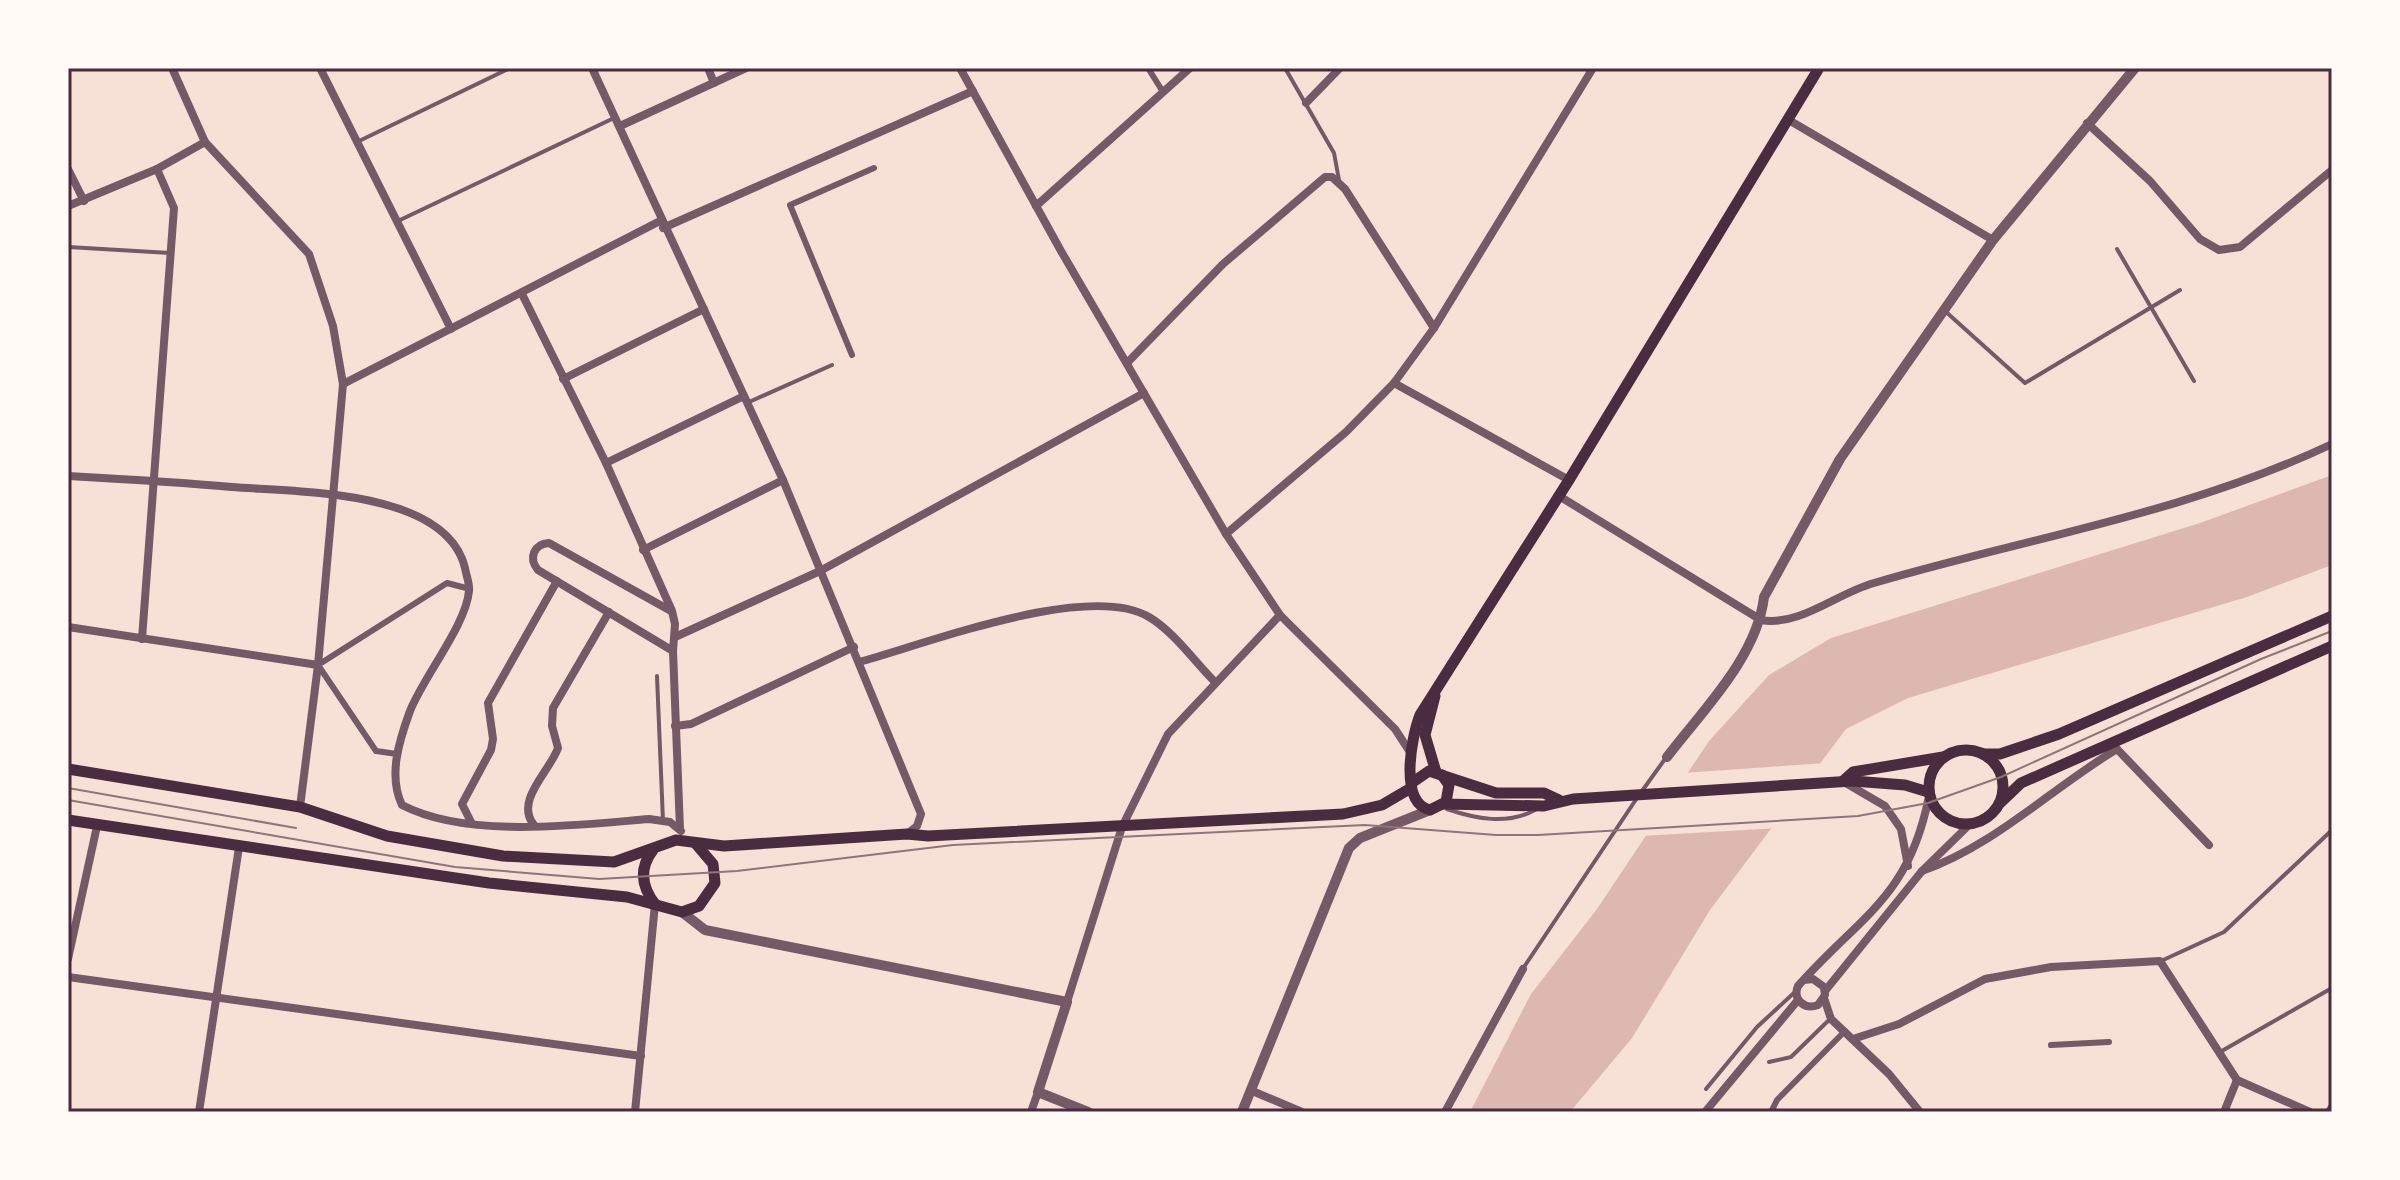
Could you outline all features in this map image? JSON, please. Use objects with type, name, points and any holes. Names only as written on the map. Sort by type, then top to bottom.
[{"type":"main road","points":[[1819,68],[1569,480],[1435,696],[1420,715],[1410,752],[1414,801],[1438,807],[1544,806],[1559,800],[1880,781],[1929,794]]},
{"type":"main road","points":[[1839,782],[1853,772],[1944,757],[1963,750],[1983,754],[2017,750],[2332,616]]},
{"type":"main road","points":[[1944,757],[1931,772],[1929,794],[1943,817],[1969,825],[1987,818],[2021,783],[2114,746],[2332,646]]},
{"type":"main road","points":[[1435,696],[1425,735],[1439,774],[1450,791],[1438,807]]},
{"type":"main road","points":[[1983,754],[1997,767],[2001,777],[1999,804]]},
{"type":"main road","points":[[68,769],[300,807],[387,836],[465,852],[614,862],[687,838],[724,846],[813,843],[907,834],[1122,827],[1324,815],[1382,805],[1412,785],[1423,773],[1439,774],[1496,793],[1544,793],[1559,800]]},
{"type":"main road","points":[[68,820],[489,883],[627,897],[682,912],[706,900],[715,883],[709,856],[687,838]]},
{"type":"main road","points":[[655,904],[643,878],[646,860],[659,846]]},
{"type":"street","points":[[172,68],[205,142],[309,254],[333,326],[343,384],[318,665],[300,807]]},
{"type":"street","points":[[320,68],[451,329]]},
{"type":"street","points":[[592,68],[783,480],[854,647],[921,814],[917,826],[907,834]]},
{"type":"street","points":[[708,68],[714,83]]},
{"type":"street","points":[[618,122],[746,68]]},
{"type":"street","points":[[960,68],[1036,206],[1226,534],[1280,615],[1395,729],[1410,752]]},
{"type":"street","points":[[1148,68],[1163,92]]},
{"type":"street","points":[[1036,206],[1190,68]]},
{"type":"street","points":[[1306,103],[1340,68]]},
{"type":"street","points":[[1226,534],[1346,432],[1394,383],[1434,328],[1593,68]]},
{"type":"street","points":[[1667,757],[1730,674],[1761,620],[1764,597],[1840,459],[1993,240],[2135,68]]},
{"type":"street","points":[[343,384],[662,224],[973,91]]},
{"type":"street","points":[[1787,119],[1993,240]]},
{"type":"street","points":[[2087,123],[2150,181],[2200,239],[2219,250],[2240,247],[2332,170]]},
{"type":"street","points":[[68,206],[157,169],[205,142]]},
{"type":"street","points":[[852,355],[790,205],[874,168]]},
{"type":"street","points":[[68,169],[84,201]]},
{"type":"street","points":[[142,639],[174,208],[157,169]]},
{"type":"street","points":[[1127,363],[1266,225],[1312,186],[1335,179],[1434,328]]},
{"type":"street","points":[[522,294],[606,463],[672,611],[675,726],[687,838]]},
{"type":"street","points":[[563,379],[704,309]]},
{"type":"street","points":[[1394,383],[1569,480]]},
{"type":"street","points":[[675,637],[820,571],[1144,393]]},
{"type":"street","points":[[606,463],[746,400]]},
{"type":"street","points":[[1559,496],[1761,620],[1781,623],[1860,587],[2073,532],[2218,490],[2280,469],[2332,444]]},
{"type":"street","points":[[68,476],[333,495],[391,507],[437,527],[452,539],[461,554],[470,589],[465,607],[417,694],[397,754],[394,789],[402,805],[445,820],[471,822],[534,825],[663,821],[687,838]]},
{"type":"street","points":[[643,550],[783,480]]},
{"type":"street","points":[[672,611],[549,543],[540,545],[533,552],[535,566],[673,651]]},
{"type":"street","points":[[471,822],[462,804],[491,750],[493,739],[488,703],[557,581]]},
{"type":"street","points":[[68,627],[318,665],[447,583],[470,589]]},
{"type":"street","points":[[859,662],[1039,611],[1128,608],[1151,618],[1214,681]]},
{"type":"street","points":[[534,825],[528,813],[529,800],[558,748],[552,726],[553,708],[609,612]]},
{"type":"street","points":[[1031,1112],[1122,827],[1168,734],[1214,681],[1280,615]]},
{"type":"street","points":[[675,726],[691,724],[854,647]]},
{"type":"street","points":[[318,665],[376,751],[397,754]]},
{"type":"street","points":[[1922,871],[1959,858],[2114,746],[2209,845]]},
{"type":"street","points":[[1839,782],[1885,806],[1901,829],[1908,867]]},
{"type":"street","points":[[1705,1112],[1797,995],[1804,980],[1892,891],[1908,867],[1923,829],[1929,794]]},
{"type":"street","points":[[1242,1112],[1349,848],[1360,838],[1438,807]]},
{"type":"street","points":[[1797,995],[1810,1007],[1824,995],[1922,871],[1969,825]]},
{"type":"street","points":[[68,959],[97,826]]},
{"type":"street","points":[[199,1112],[239,847]]},
{"type":"street","points":[[635,1112],[655,904]]},
{"type":"street","points":[[682,912],[705,930],[1067,1002]]},
{"type":"street","points":[[1853,1039],[1899,1024],[1985,979],[2051,967],[2160,961],[2237,1080],[2310,1112]]},
{"type":"street","points":[[1445,1112],[1523,969]]},
{"type":"street","points":[[68,977],[641,1056]]},
{"type":"street","points":[[1804,980],[1818,981],[1831,1019],[1920,1112]]},
{"type":"street","points":[[1771,1112],[1777,1100],[1845,1031]]},
{"type":"street","points":[[2051,1045],[2109,1042]]},
{"type":"street","points":[[2224,1112],[2237,1080]]},
{"type":"street","points":[[1250,1090],[1302,1112]]},
{"type":"street","points":[[1038,1092],[1088,1112]]},
{"type":"lane","points":[[357,142],[510,68]]},
{"type":"lane","points":[[1285,68],[1334,153],[1335,179]]},
{"type":"lane","points":[[397,221],[618,122]]},
{"type":"lane","points":[[68,247],[170,253]]},
{"type":"lane","points":[[2117,249],[2194,381]]},
{"type":"lane","points":[[1945,311],[2025,383],[2180,290]]},
{"type":"lane","points":[[746,400],[832,365]]},
{"type":"lane","points":[[657,676],[663,821]]},
{"type":"lane","points":[[1523,969],[1601,847],[1667,757]]},
{"type":"lane","points":[[2160,961],[2224,932],[2332,830]]},
{"type":"lane","points":[[2217,1053],[2332,988]]},
{"type":"lane","points":[[1706,1089],[1757,1027],[1797,995]]},
{"type":"lane","points":[[1769,1062],[1791,1057],[1831,1019]]},
{"type":"shaded area","points":[[2332,475],[2332,565],[2247,597],[1908,698],[1846,729],[1710,910],[1632,1038],[1570,1112],[1470,1112],[1531,994],[1597,909],[1709,741],[1769,675],[1831,638],[2200,523]]},
{"type":"pier","points":[[1826,763],[1779,828],[1641,836],[1683,773]]},
{"type":"tram line","points":[[68,800],[455,867],[599,879],[737,871],[953,845],[1365,825],[1496,835],[1538,835],[1858,816],[1928,803],[2001,777],[2261,659],[2332,631]]},
{"type":"tram line","points":[[68,788],[296,828]]}]
